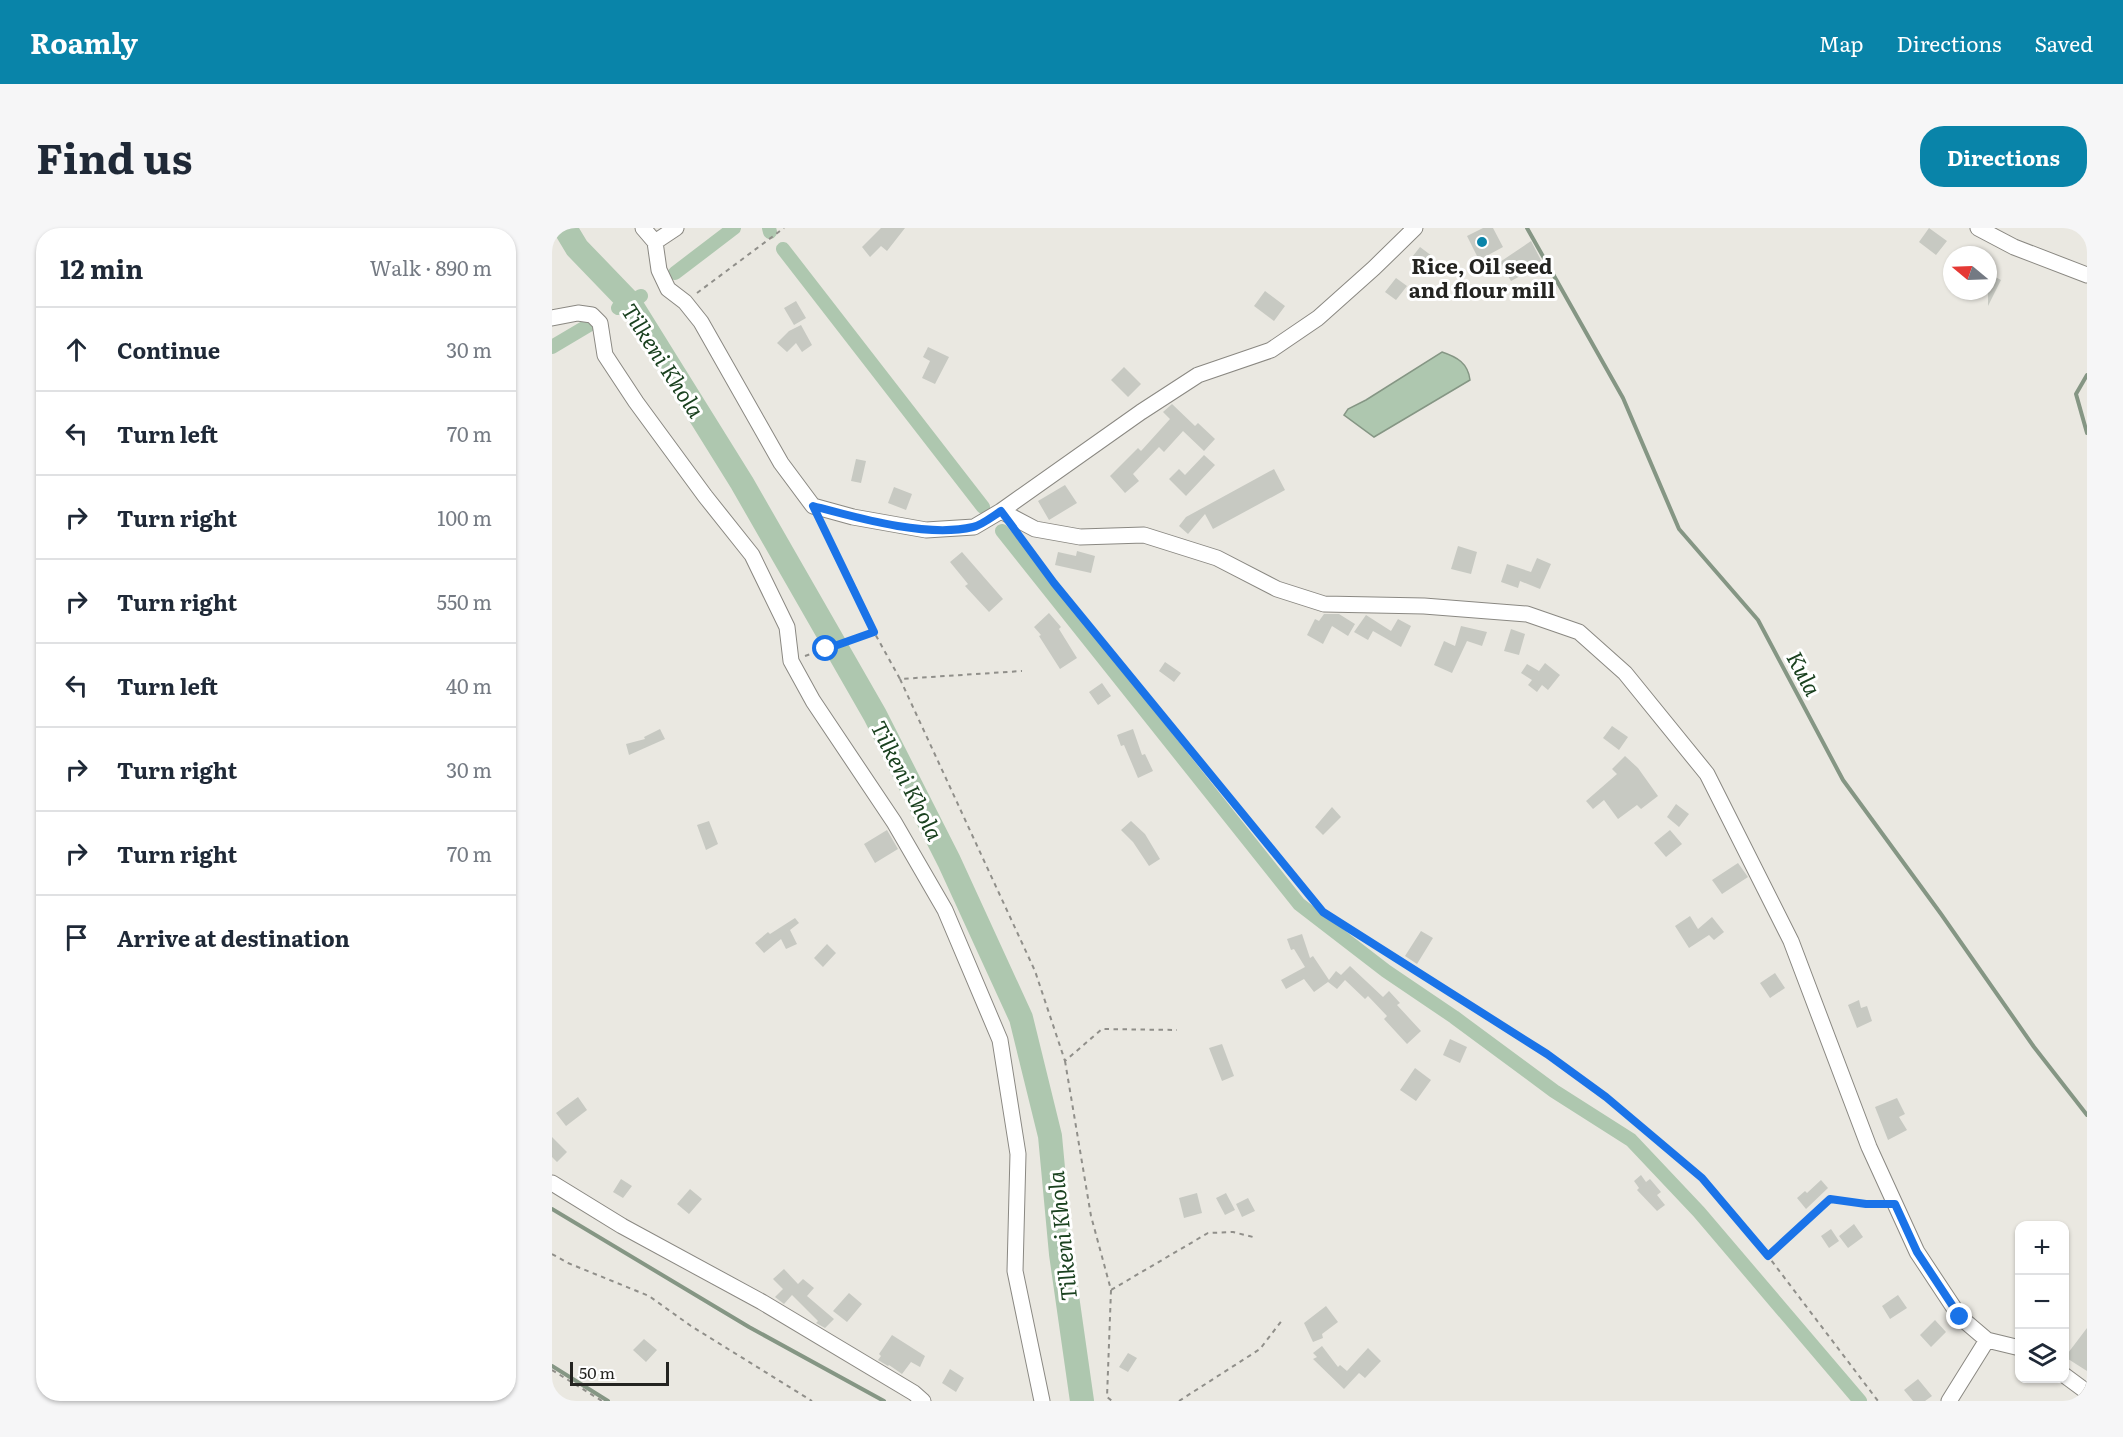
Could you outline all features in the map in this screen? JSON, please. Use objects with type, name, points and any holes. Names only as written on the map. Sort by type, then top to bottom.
[{"type":"street","points":[[643,228],[655,242],[659,270],[668,289],[685,302],[701,322],[781,463],[813,506],[853,517],[926,530],[974,527],[1001,511],[1141,412],[1198,375],[1271,350],[1318,318],[1415,228]]},
{"type":"street","points":[[655,242],[676,228]]},
{"type":"street","points":[[1984,229],[2014,247],[2087,275]]},
{"type":"street","points":[[552,318],[578,314],[592,315],[600,323],[605,355],[636,402],[705,496],[752,555],[787,627],[791,661],[813,701],[894,822],[945,910],[1000,1040],[1018,1154],[1015,1270],[1042,1401]]},
{"type":"street","points":[[1001,511],[1035,529],[1080,537],[1144,535],[1217,558],[1277,589],[1324,604],[1424,606],[1527,614],[1579,632],[1625,673],[1707,774],[1791,941],[1869,1147],[1917,1252],[1960,1317],[1987,1340],[2015,1347]]},
{"type":"street","points":[[552,1183],[622,1226],[762,1302],[914,1393],[923,1401]]},
{"type":"street","points":[[1949,1401],[1987,1340]]},
{"type":"street","points":[[2069,1379],[2087,1392]]},
{"type":"path","points":[[685,302],[784,228]]},
{"type":"path","points":[[813,506],[874,632],[900,679],[1035,971],[1065,1061],[1091,1216],[1111,1290],[1107,1397],[1112,1401]]},
{"type":"path","points":[[1021,538],[1054,583],[1323,912],[1547,1054],[1606,1097],[1702,1178],[1768,1256],[1878,1401]]},
{"type":"path","points":[[791,661],[874,632]]},
{"type":"path","points":[[900,679],[1022,670]]},
{"type":"path","points":[[1065,1061],[1102,1029],[1177,1030]]},
{"type":"path","points":[[1768,1256],[1830,1199],[1866,1204],[1895,1204]]},
{"type":"path","points":[[1111,1290],[1208,1233],[1233,1233],[1253,1237]]},
{"type":"path","points":[[552,1254],[649,1296],[691,1326],[812,1401]]},
{"type":"path","points":[[1179,1401],[1260,1349],[1283,1318]]},
{"type":"path","points":[[552,1370],[602,1401]]},
{"type":"shaded area","points":[[1442,352],[1464,365],[1470,380],[1374,437],[1344,415],[1348,409]]},
{"type":"building","points":[[881,228],[905,228],[887,251],[881,246],[870,257],[862,247]]},
{"type":"building","name":"Rice, Oil seed and flour mill","points":[[1483,228],[1493,228],[1503,247],[1479,260],[1467,236]]},
{"type":"building","points":[[1929,228],[1947,241],[1936,255],[1919,242]]},
{"type":"building","points":[[1531,241],[1543,264],[1511,281],[1500,262]]},
{"type":"building","points":[[1420,247],[1432,256],[1420,270],[1409,261]]},
{"type":"building","points":[[1396,278],[1407,286],[1396,300],[1385,292]]},
{"type":"building","points":[[1265,291],[1285,306],[1274,321],[1254,306]]},
{"type":"building","points":[[796,301],[806,318],[794,325],[784,308]]},
{"type":"building","points":[[801,325],[812,345],[802,352],[796,343],[787,352],[777,343],[789,331]]},
{"type":"building","points":[[928,347],[949,357],[935,384],[922,378],[930,361],[923,357]]},
{"type":"building","points":[[1124,367],[1141,384],[1128,397],[1111,380]]},
{"type":"building","points":[[1172,404],[1195,426],[1198,423],[1215,439],[1204,451],[1183,431],[1164,452],[1159,447],[1133,474],[1139,481],[1125,493],[1110,476],[1138,448],[1141,451],[1170,419],[1163,412]]},
{"type":"building","points":[[1204,455],[1215,465],[1186,496],[1169,479],[1179,469],[1185,475]]},
{"type":"building","points":[[856,459],[866,461],[861,483],[851,481]]},
{"type":"building","points":[[1274,469],[1285,490],[1213,529],[1205,514],[1188,534],[1179,526],[1186,517]]},
{"type":"building","points":[[1065,485],[1077,503],[1049,520],[1038,501]]},
{"type":"building","points":[[894,487],[912,494],[906,510],[888,503]]},
{"type":"building","points":[[1458,546],[1477,552],[1471,574],[1451,569]]},
{"type":"building","points":[[1077,551],[1095,556],[1091,573],[1055,565],[1058,552],[1076,556]]},
{"type":"building","points":[[962,552],[1003,599],[989,612],[965,586],[968,584],[950,562]]},
{"type":"building","points":[[1537,558],[1551,564],[1540,589],[1520,581],[1518,588],[1501,582],[1507,564],[1531,572]]},
{"type":"building","points":[[1049,613],[1061,627],[1059,629],[1077,658],[1060,669],[1034,627]]},
{"type":"building","points":[[1324,614],[1339,614],[1355,624],[1348,636],[1332,626],[1323,644],[1307,635],[1315,619],[1319,621]]},
{"type":"building","points":[[1366,615],[1391,631],[1398,619],[1411,626],[1401,647],[1373,631],[1368,640],[1354,632]]},
{"type":"building","points":[[1461,626],[1487,632],[1482,646],[1467,641],[1452,673],[1434,665],[1444,641],[1455,646]]},
{"type":"building","points":[[1511,629],[1525,634],[1519,655],[1504,651]]},
{"type":"building","points":[[1165,662],[1181,673],[1174,682],[1159,671]]},
{"type":"building","points":[[1545,663],[1560,675],[1548,690],[1542,685],[1537,692],[1528,685],[1532,680],[1521,673],[1527,664],[1539,671]]},
{"type":"building","points":[[1102,683],[1111,696],[1098,705],[1089,692]]},
{"type":"building","points":[[1612,726],[1628,737],[1619,750],[1603,738]]},
{"type":"building","points":[[660,729],[665,739],[629,755],[626,744],[645,739],[644,737]]},
{"type":"building","points":[[1133,729],[1142,755],[1145,754],[1153,771],[1138,778],[1124,745],[1121,746],[1117,735]]},
{"type":"building","points":[[1625,756],[1638,768],[1658,796],[1641,809],[1637,805],[1618,819],[1604,800],[1593,809],[1586,801],[1617,774],[1612,769]]},
{"type":"building","points":[[1676,804],[1689,814],[1679,827],[1667,817]]},
{"type":"building","points":[[1332,807],[1341,817],[1323,835],[1315,827]]},
{"type":"building","points":[[709,821],[718,844],[706,850],[697,825]]},
{"type":"building","points":[[1131,821],[1145,834],[1160,859],[1149,866],[1133,842],[1121,830]]},
{"type":"building","points":[[887,830],[898,849],[875,863],[864,844]]},
{"type":"building","points":[[1670,830],[1682,844],[1666,857],[1654,843]]},
{"type":"building","points":[[1738,863],[1748,877],[1722,894],[1712,880]]},
{"type":"building","points":[[1690,916],[1698,929],[1712,917],[1724,932],[1714,940],[1709,935],[1689,948],[1675,926]]},
{"type":"building","points":[[795,918],[799,923],[790,930],[797,944],[786,949],[781,939],[764,953],[755,943],[768,932],[770,934]]},
{"type":"building","points":[[1421,931],[1433,938],[1417,964],[1405,956]]},
{"type":"building","points":[[1302,934],[1310,958],[1313,956],[1329,980],[1336,971],[1341,975],[1350,966],[1383,997],[1389,991],[1400,1003],[1397,1005],[1421,1031],[1407,1044],[1384,1019],[1387,1016],[1368,996],[1365,999],[1345,980],[1337,989],[1328,982],[1314,992],[1304,979],[1286,989],[1281,980],[1305,967],[1294,949],[1291,950],[1287,939]]},
{"type":"building","points":[[827,944],[836,953],[823,967],[814,958]]},
{"type":"building","points":[[1775,973],[1785,988],[1770,998],[1760,983]]},
{"type":"building","points":[[1859,1000],[1861,1008],[1867,1006],[1872,1021],[1857,1028],[1848,1005]]},
{"type":"building","points":[[1450,1039],[1467,1047],[1460,1063],[1443,1055]]},
{"type":"building","points":[[1222,1044],[1234,1076],[1222,1081],[1209,1048]]},
{"type":"building","points":[[1415,1068],[1431,1080],[1416,1101],[1400,1090]]},
{"type":"building","points":[[578,1097],[587,1110],[566,1126],[556,1113]]},
{"type":"building","points":[[1897,1098],[1905,1114],[1899,1117],[1907,1130],[1888,1140],[1875,1107]]},
{"type":"building","points":[[552,1137],[567,1152],[557,1162],[552,1157]]},
{"type":"building","points":[[1641,1175],[1646,1182],[1650,1179],[1661,1192],[1657,1195],[1665,1205],[1657,1211],[1637,1190],[1639,1188],[1634,1181]]},
{"type":"building","points":[[621,1179],[632,1186],[623,1198],[613,1192]]},
{"type":"building","points":[[1821,1180],[1828,1188],[1806,1209],[1797,1198],[1805,1191],[1807,1193]]},
{"type":"building","points":[[690,1189],[702,1199],[689,1214],[677,1204]]},
{"type":"building","points":[[1197,1193],[1202,1213],[1184,1218],[1179,1198]]},
{"type":"building","points":[[1226,1193],[1235,1210],[1225,1215],[1216,1198]]},
{"type":"building","points":[[1248,1198],[1255,1211],[1242,1217],[1236,1204]]},
{"type":"building","points":[[1854,1224],[1863,1237],[1848,1248],[1839,1236]]},
{"type":"building","points":[[1831,1229],[1839,1241],[1829,1248],[1821,1236]]},
{"type":"building","points":[[784,1269],[798,1284],[803,1279],[814,1288],[807,1296],[834,1319],[825,1328],[816,1323],[818,1321],[792,1295],[784,1304],[775,1297],[783,1289],[773,1279]]},
{"type":"building","points":[[849,1293],[862,1304],[847,1322],[833,1311]]},
{"type":"building","points":[[1898,1295],[1907,1308],[1890,1319],[1882,1306]]},
{"type":"building","points":[[1326,1306],[1338,1322],[1322,1334],[1323,1338],[1313,1342],[1304,1323]]},
{"type":"building","points":[[1935,1320],[1946,1332],[1931,1347],[1920,1335]]},
{"type":"building","points":[[2087,1328],[2087,1371],[2069,1360],[2069,1352]]},
{"type":"building","points":[[892,1335],[925,1356],[920,1367],[911,1362],[902,1374],[878,1360],[881,1356],[879,1354]]},
{"type":"building","points":[[644,1339],[657,1350],[646,1362],[633,1350]]},
{"type":"building","points":[[1322,1346],[1338,1367],[1340,1365],[1347,1371],[1368,1348],[1381,1361],[1365,1378],[1359,1373],[1344,1389],[1313,1359],[1317,1357],[1313,1353]]},
{"type":"building","points":[[1128,1353],[1137,1358],[1128,1372],[1119,1367]]},
{"type":"building","points":[[950,1369],[964,1378],[956,1392],[942,1383]]},
{"type":"building","points":[[1918,1379],[1932,1396],[1925,1401],[1913,1401],[1904,1390]]},
{"type":"waterway","name":"Tilkeni Khola","points":[[565,228],[577,248],[630,303],[742,483],[875,715],[949,861],[1021,1018],[1050,1136],[1061,1254],[1082,1401]]},
{"type":"waterway","points":[[675,273],[734,228]]},
{"type":"waterway","points":[[769,228],[770,232]]},
{"type":"waterway","name":"Kula","points":[[1527,228],[1623,398],[1679,529],[1758,620],[1843,780],[2034,1047],[2087,1115]]},
{"type":"waterway","points":[[783,249],[983,507]]},
{"type":"waterway","name":"Tilkeni Khola","points":[[618,308],[641,296]]},
{"type":"waterway","points":[[552,347],[589,325]]},
{"type":"waterway","points":[[2087,375],[2076,394],[2087,433]]},
{"type":"waterway","points":[[1002,531],[1299,904],[1386,971],[1454,1017],[1554,1091],[1631,1140],[1699,1212],[1860,1401]]},
{"type":"waterway","name":"Tilkeni Khola","points":[[552,1209],[749,1327],[884,1401]]},
{"type":"waterway","points":[[552,1366],[608,1401]]},
{"type":"place","name":"Rice, Oil seed and flour mill","points":[[1482,242]]},
{"type":"route","points":[[826,649],[874,632],[813,506],[853,517],[926,530],[974,527],[1001,511],[1054,583],[1323,912],[1547,1054],[1606,1097],[1702,1178],[1768,1256],[1830,1199],[1866,1204],[1895,1204],[1917,1252],[1960,1317]]}]
